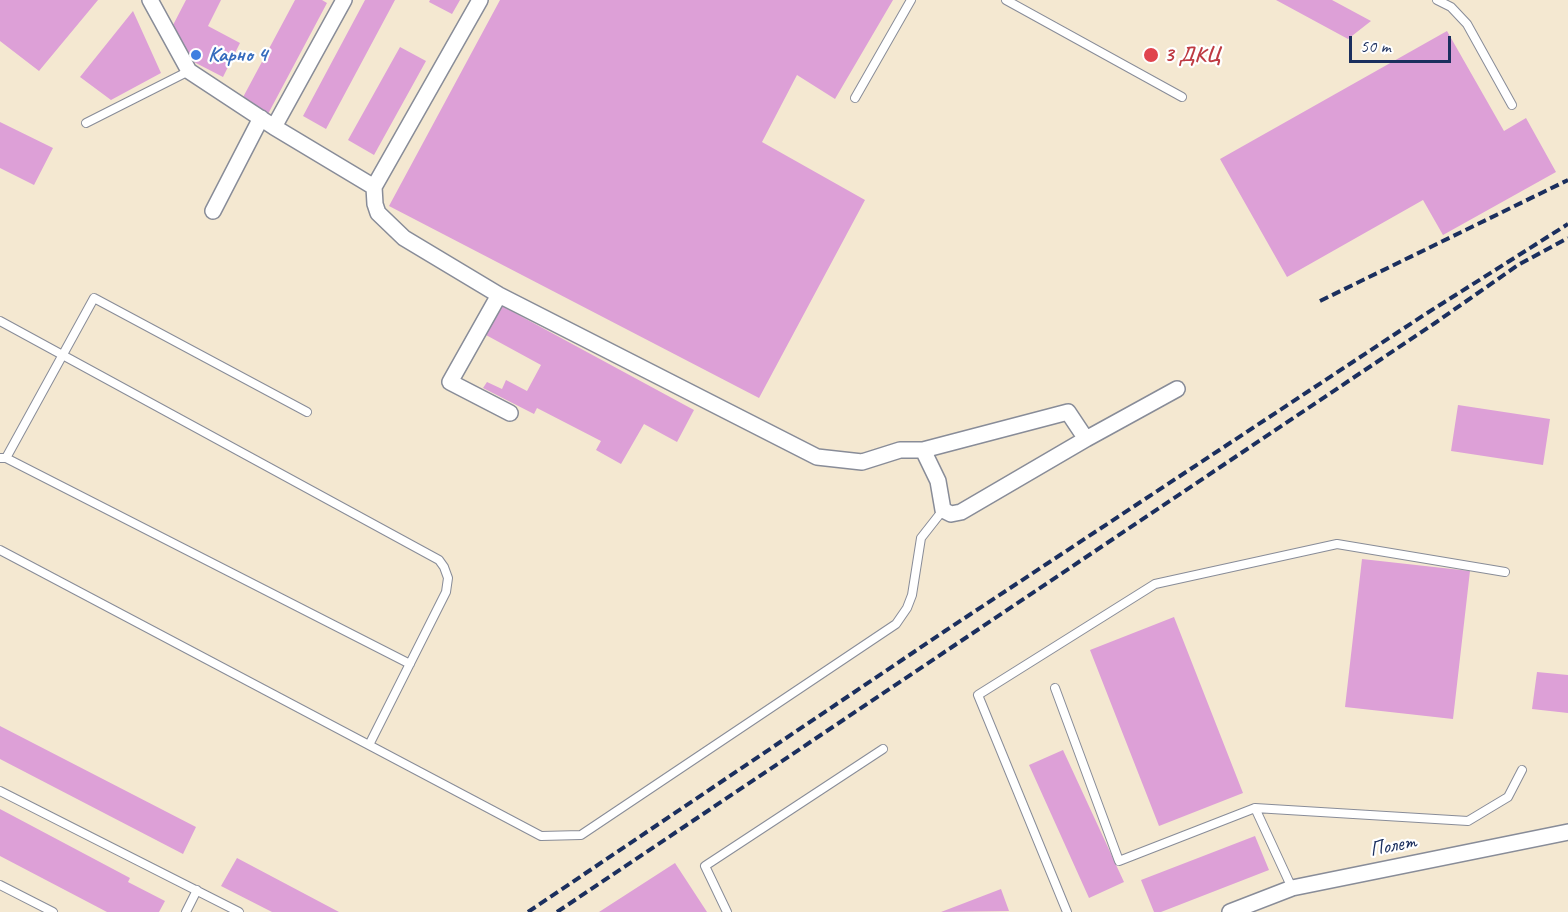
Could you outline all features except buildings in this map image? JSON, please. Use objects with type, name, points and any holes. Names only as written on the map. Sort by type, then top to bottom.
[{"type":"street","points":[[150,0],[189,71],[274,127],[374,187]]},
{"type":"street","points":[[274,127],[344,0]]},
{"type":"street","points":[[480,0],[374,187],[378,213],[404,238],[499,295],[817,457],[862,462],[900,450],[923,450],[1068,412],[1086,439]]},
{"type":"street","points":[[213,211],[261,118]]},
{"type":"street","points":[[499,295],[450,382],[510,413]]},
{"type":"street","points":[[923,450],[938,481],[943,510],[951,514],[961,512],[1177,389]]},
{"type":"street","name":"Полет","points":[[1230,912],[1292,888],[1568,832]]},
{"type":"lane","points":[[855,98],[910,0]]},
{"type":"lane","points":[[1006,0],[1182,97]]},
{"type":"lane","points":[[1437,0],[1450,7],[1467,24],[1512,105]]},
{"type":"lane","points":[[86,123],[189,71]]},
{"type":"lane","points":[[306,412],[94,298],[3,458],[410,664]]},
{"type":"lane","points":[[0,321],[439,560],[448,578],[446,592],[369,745]]},
{"type":"lane","points":[[0,550],[542,836],[581,835],[896,624],[907,608],[912,595],[921,538],[943,510]]},
{"type":"lane","points":[[1067,912],[978,696],[1155,584],[1337,544],[1504,572]]},
{"type":"lane","points":[[1055,688],[1119,861],[1255,808],[1468,821],[1508,797],[1522,770]]},
{"type":"lane","points":[[727,912],[705,866],[883,749]]},
{"type":"lane","points":[[0,791],[239,912]]},
{"type":"lane","points":[[1255,808],[1292,888]]},
{"type":"lane","points":[[0,885],[53,912]]},
{"type":"lane","points":[[186,912],[196,890]]},
{"type":"railway","points":[[1320,301],[1568,180]]},
{"type":"railway","points":[[528,912],[945,631],[1424,315],[1568,224]]},
{"type":"railway","points":[[557,912],[1518,265],[1568,238]]},
{"type":"place","name":"Карно 4","points":[[196,55]]},
{"type":"place","name":"3 ДКЦ","points":[[1151,55]]}]
